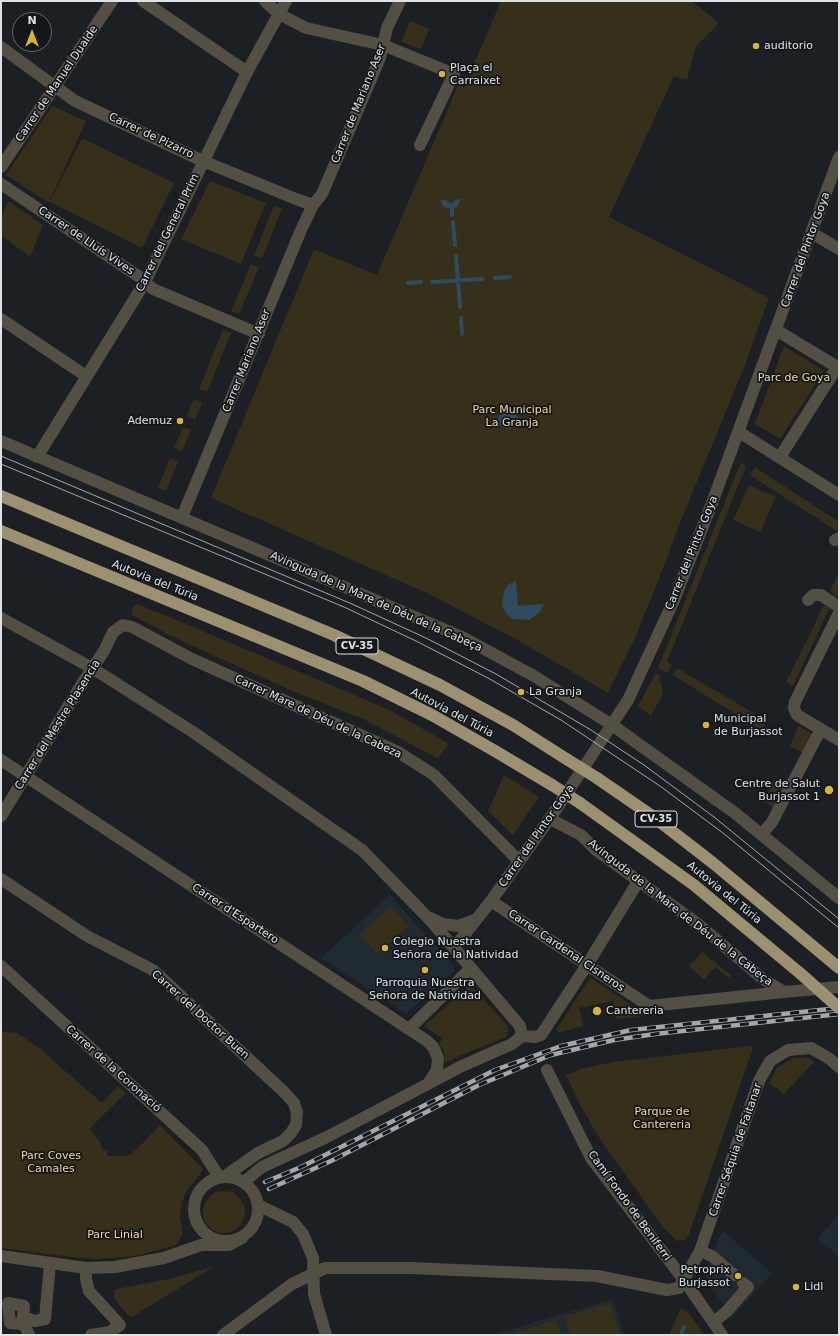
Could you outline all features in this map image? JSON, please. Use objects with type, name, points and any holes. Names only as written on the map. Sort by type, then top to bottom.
[{"type":"highway","name":"Autovia del Túria","points":[[1,496],[334,635],[440,685],[513,725],[597,778],[655,818],[754,895],[839,968]]},
{"type":"highway","name":"Autovia del Túria","points":[[1,531],[363,681],[495,750],[580,803],[694,885],[734,917],[839,1008]]},
{"type":"street","name":"Carrer de Manuel Dualde","points":[[1,167],[112,1]]},
{"type":"street","points":[[144,1],[247,72]]},
{"type":"street","points":[[265,1],[279,14],[306,28],[383,45],[454,74],[420,146]]},
{"type":"street","name":"Carrer del General Prim","points":[[37,456],[145,282],[247,72],[286,1]]},
{"type":"street","name":"Carrer de Mariano Aser","points":[[313,205],[322,194],[380,58],[387,28],[400,1]]},
{"type":"street","name":"Carrer de Pizarro","points":[[1,47],[75,101],[204,161],[313,205]]},
{"type":"street","name":"Carrer del Pintor Goya","points":[[454,948],[491,901],[550,819],[628,700],[674,600],[739,432],[839,157]]},
{"type":"street","name":"Carrer de Lluís Vives","points":[[1,184],[159,292],[259,334]]},
{"type":"street","name":"Carrer Mariano Aser","points":[[182,517],[313,205]]},
{"type":"street","points":[[812,233],[839,249]]},
{"type":"street","points":[[1,319],[86,376]]},
{"type":"street","points":[[776,330],[838,367],[780,457]]},
{"type":"street","points":[[739,432],[839,495]]},
{"type":"street","name":"Avinguda de la Mare de Déu de la Cabeça","points":[[1,441],[462,637],[534,676],[612,725],[762,834],[839,898]]},
{"type":"street","points":[[808,600],[813,595],[821,595],[839,607]]},
{"type":"street","points":[[839,613],[794,702],[794,708],[797,715],[839,739]]},
{"type":"street","points":[[1,618],[92,668],[194,732],[350,841],[373,860],[427,917],[515,1018],[520,1026],[522,1036]]},
{"type":"street","name":"Carrer Mare de Déu de la Cabeza","points":[[113,632],[123,625],[132,627],[198,662],[398,752],[434,775],[519,861]]},
{"type":"street","name":"Carrer del Mestre Plasencia","points":[[1,816],[104,651],[113,632]]},
{"type":"street","points":[[762,834],[772,822],[821,729]]},
{"type":"street","name":"Carrer d'Espartero","points":[[1,760],[427,1041],[437,1053],[437,1070],[427,1084]]},
{"type":"street","name":"Avinguda de la Mare de Déu de la Cabeça","points":[[550,819],[574,830],[596,850],[698,924],[763,979],[784,992],[839,987]]},
{"type":"street","name":"Carrer del Doctor Buen","points":[[1,879],[87,936],[153,970],[294,1103],[297,1112],[296,1125],[292,1133],[283,1141],[258,1153],[221,1177]]},
{"type":"street","points":[[244,1182],[262,1167],[327,1137],[427,1084],[512,1044],[522,1036],[535,1038],[540,1034],[587,965],[639,880]]},
{"type":"street","name":"Carrer Cardenal Cisneros","points":[[491,901],[649,1006],[784,992]]},
{"type":"street","name":"Carrer del Pintor Goya","points":[[427,917],[442,924],[458,926],[467,924],[479,916]]},
{"type":"street","name":"Carrer de la Coronació","points":[[1,966],[202,1150],[221,1177]]},
{"type":"street","points":[[409,1029],[471,968]]},
{"type":"street","name":"Carrer Séquia de Faitanar","points":[[684,1280],[700,1251],[759,1081],[770,1061],[788,1050],[811,1048],[839,1066]]},
{"type":"street","name":"Camí Fondo de Beniferri","points":[[547,1070],[591,1158],[684,1280],[722,1335]]},
{"type":"street","points":[[1,1256],[86,1268],[115,1267],[147,1262],[201,1245],[229,1245],[242,1238],[250,1231],[256,1221],[258,1205],[252,1190],[244,1182],[234,1177],[221,1177],[204,1186],[198,1194],[194,1204],[194,1214],[198,1224],[204,1232],[212,1238],[222,1241],[232,1241],[242,1238]]},
{"type":"street","points":[[258,1205],[282,1215],[293,1222],[303,1234],[313,1258],[314,1294],[326,1335]]},
{"type":"street","points":[[256,1221],[282,1215]]},
{"type":"street","points":[[700,1251],[712,1256],[748,1287],[727,1312],[714,1322]]},
{"type":"street","points":[[29,1335],[24,1324],[10,1323],[8,1303],[24,1306],[23,1317],[35,1321],[45,1318],[50,1263]]},
{"type":"street","points":[[86,1268],[86,1279],[89,1291],[120,1325],[111,1334],[91,1335]]},
{"type":"street","points":[[223,1335],[292,1284],[313,1272],[325,1268],[410,1268],[597,1276],[667,1290],[679,1288],[684,1280]]},
{"type":"shaded area","name":"Colegio Nuestra Señora de la Natividad","points":[[390,895],[454,966],[454,971],[406,1014],[321,958]]},
{"type":"shaded area","points":[[839,1214],[839,1257],[818,1238]]},
{"type":"shaded area","name":"Petroprix Burjassot","points":[[722,1230],[772,1273],[732,1318],[706,1279],[706,1273]]},
{"type":"shaded area","points":[[613,1299],[624,1335],[491,1335]]},
{"type":"green space","name":"Parc Municipal La Granja","points":[[501,1],[692,1],[719,23],[696,46],[687,80],[674,76],[609,217],[769,298],[745,365],[682,518],[655,589],[633,642],[608,693],[519,641],[429,594],[211,498],[314,249],[377,275],[458,85],[464,87]]},
{"type":"green space","points":[[410,21],[429,29],[421,49],[401,42]]},
{"type":"green space","points":[[52,106],[86,121],[49,203],[6,175]]},
{"type":"green space","points":[[82,138],[174,183],[142,248],[50,202]]},
{"type":"green space","points":[[210,181],[266,203],[241,264],[181,239]]},
{"type":"green space","points":[[8,201],[43,225],[30,257],[1,235],[1,218]]},
{"type":"green space","points":[[274,206],[282,209],[262,258],[254,255]]},
{"type":"green space","points":[[251,264],[259,267],[239,314],[231,311]]},
{"type":"green space","points":[[223,330],[231,333],[207,392],[199,389]]},
{"type":"green space","name":"Parc de Goya","points":[[784,346],[824,371],[780,439],[755,424]]},
{"type":"green space","points":[[194,399],[202,402],[195,420],[187,416]]},
{"type":"green space","points":[[183,427],[191,430],[182,452],[174,448]]},
{"type":"green space","points":[[170,458],[178,462],[166,491],[158,488]]},
{"type":"green space","points":[[741,462],[746,466],[667,662],[672,665],[668,673],[658,668]]},
{"type":"green space","points":[[755,467],[839,522],[839,530],[835,530],[750,475]]},
{"type":"green space","points":[[749,485],[776,497],[760,532],[733,520]]},
{"type":"green space","points":[[839,572],[839,599],[830,591]]},
{"type":"green space","points":[[138,604],[391,711],[446,742],[448,745],[437,758],[365,720],[288,689],[169,635],[132,615],[133,607]]},
{"type":"green space","points":[[824,605],[829,609],[793,686],[786,682]]},
{"type":"green space","points":[[677,668],[767,721],[761,730],[673,675]]},
{"type":"green space","points":[[656,673],[659,675],[663,694],[651,716],[638,706]]},
{"type":"green space","points":[[798,726],[812,734],[803,753],[790,746]]},
{"type":"green space","points":[[504,775],[539,797],[513,835],[488,811]]},
{"type":"green space","points":[[774,781],[786,787],[775,809],[764,801]]},
{"type":"green space","points":[[391,906],[409,926],[377,954],[359,934]]},
{"type":"green space","points":[[702,952],[731,975],[729,978],[715,967],[704,980],[689,966]]},
{"type":"green space","points":[[590,978],[647,1015],[617,1019],[613,1001],[579,1008],[583,1026],[559,1033],[556,1030]]},
{"type":"green space","points":[[470,985],[507,1025],[508,1032],[506,1037],[445,1062],[444,1051],[439,1045],[442,1038],[424,1026]]},
{"type":"green space","name":"Parc Coves Camales","points":[[1,1031],[17,1033],[39,1048],[102,1103],[118,1086],[126,1093],[89,1129],[98,1139],[104,1151],[106,1150],[108,1156],[128,1156],[138,1148],[160,1125],[203,1169],[186,1192],[182,1202],[180,1217],[183,1234],[176,1245],[136,1256],[97,1259],[1,1248]]},
{"type":"green space","name":"Parque de Cantereria","points":[[751,1046],[753,1048],[689,1234],[685,1240],[677,1241],[663,1227],[598,1136],[580,1105],[566,1075],[580,1069],[613,1062]]},
{"type":"green space","points":[[794,1058],[809,1058],[814,1062],[784,1094],[769,1083],[777,1068]]},
{"type":"green space","points":[[220,1191],[228,1191],[236,1194],[242,1200],[245,1212],[242,1224],[236,1230],[228,1233],[220,1233],[212,1230],[206,1224],[203,1216],[203,1208],[206,1200],[212,1194]]},
{"type":"green space","points":[[215,1266],[132,1317],[127,1314],[114,1298],[114,1291],[117,1289],[174,1278]]},
{"type":"green space","points":[[610,1303],[620,1335],[570,1335],[565,1317]]},
{"type":"green space","points":[[680,1309],[686,1310],[705,1335],[669,1335]]},
{"type":"green space","points":[[556,1320],[561,1335],[511,1334]]},
{"type":"water","points":[[461,199],[457,207],[452,209],[443,207],[440,200],[446,200],[452,204],[455,200]]},
{"type":"water","points":[[508,409],[515,412],[518,419],[515,426],[508,429],[501,426],[498,419],[501,412]]},
{"type":"water","points":[[516,581],[518,606],[544,604],[540,612],[529,620],[513,619],[507,614],[502,606],[504,591],[509,584]]},
{"type":"waterway","points":[[452,209],[452,215]]},
{"type":"waterway","points":[[453,222],[455,245]]},
{"type":"waterway","points":[[456,256],[460,307]]},
{"type":"waterway","points":[[495,278],[510,277]]},
{"type":"waterway","points":[[432,282],[482,279]]},
{"type":"waterway","points":[[408,283],[421,282]]},
{"type":"waterway","points":[[461,318],[462,334]]},
{"type":"waterway","points":[[681,1335],[684,1327]]},
{"type":"tram line","points":[[1,456],[352,604],[426,638],[496,674],[591,730],[644,765],[714,817],[839,919]]},
{"type":"tram line","points":[[1,464],[344,607],[416,641],[488,678],[561,720],[660,786],[723,833],[839,928]]},
{"type":"railway","points":[[265,1182],[301,1167],[495,1070],[561,1046],[631,1030],[839,1008]]},
{"type":"railway","points":[[269,1189],[331,1161],[479,1085],[551,1055],[614,1040],[655,1034],[839,1014]]},
{"type":"place","name":"auditorio","points":[[756,46]]},
{"type":"place","name":"Plaça el Carraixet","points":[[442,74]]},
{"type":"place","name":"Ademuz","points":[[180,421]]},
{"type":"place","name":"La Granja","points":[[521,692]]},
{"type":"place","name":"Municipal de Burjassot","points":[[706,725]]},
{"type":"place","name":"Centre de Salut Burjassot 1","points":[[829,790]]},
{"type":"place","name":"Colegio Nuestra Señora de la Natividad","points":[[385,948]]},
{"type":"place","name":"Parroquia Nuestra Señora de Natividad","points":[[425,970]]},
{"type":"place","name":"Cantereria","points":[[597,1011]]},
{"type":"place","name":"Petroprix Burjassot","points":[[738,1276]]},
{"type":"place","name":"Lidl","points":[[796,1287]]},
{"type":"park label","name":"Parc Linial","points":[[115,1235]]}]
